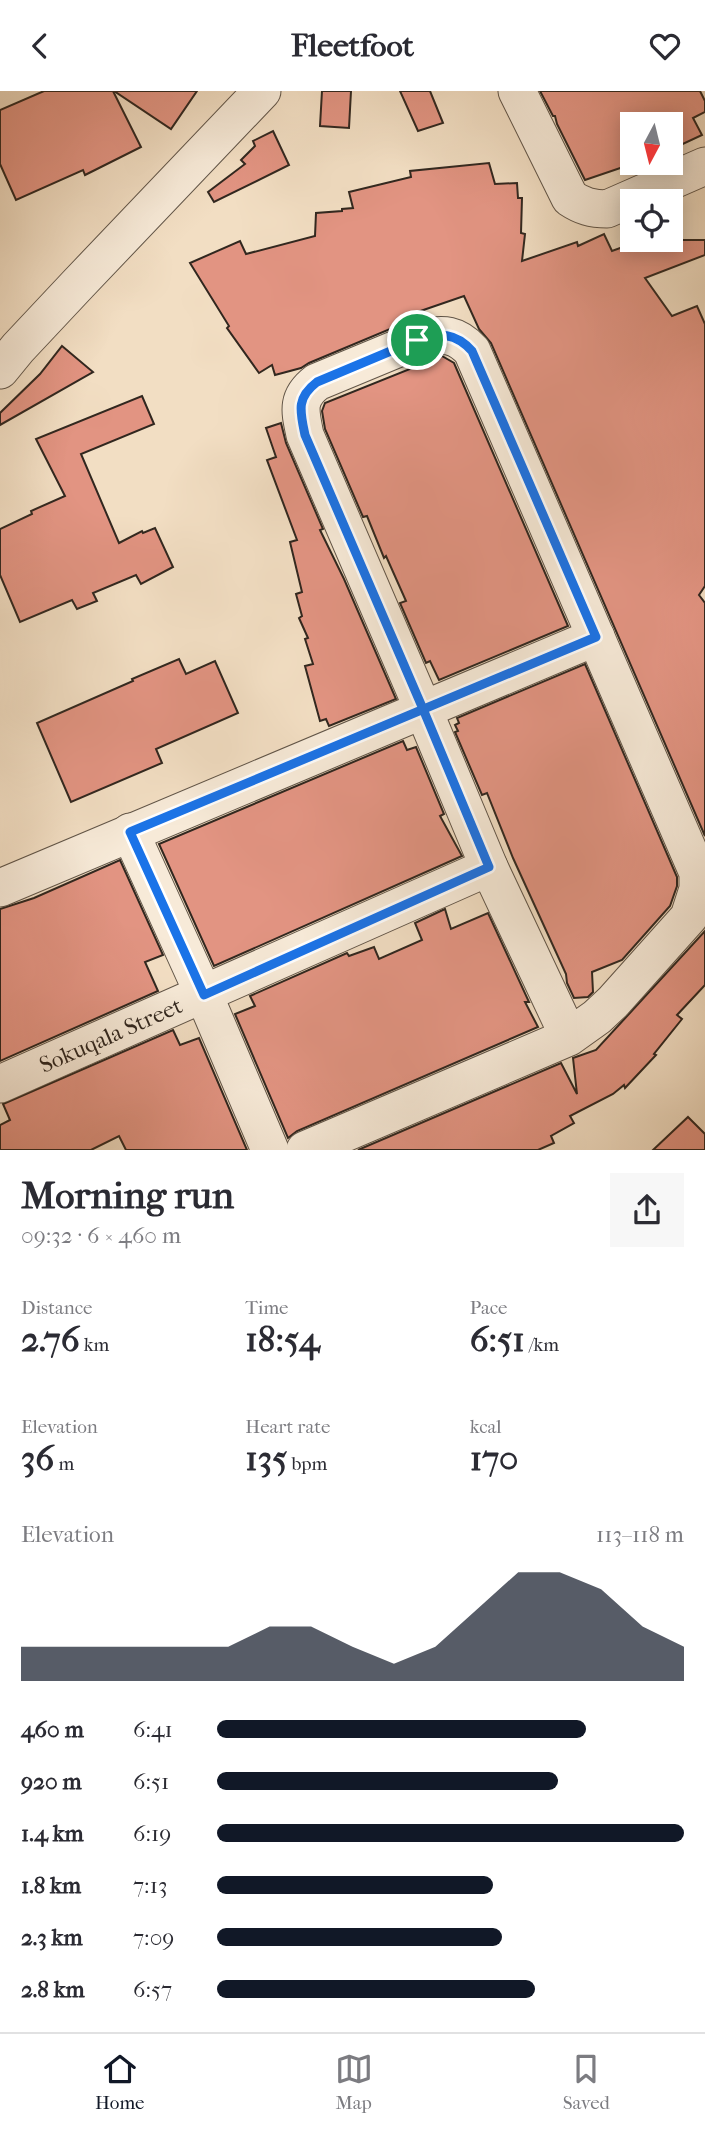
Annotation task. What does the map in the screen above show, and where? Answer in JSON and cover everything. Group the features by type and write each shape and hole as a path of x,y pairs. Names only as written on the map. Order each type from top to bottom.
{"street":[{"path":"517,91 569,198 580,205 607,209 705,166"},
{"path":"0,370 79,283 262,92"},
{"path":"305,1150 569,1037 613,1002 688,916 698,889 698,873 472,351 466,344 450,335 437,335 423,338 317,382 305,392 301,400 305,435 489,867 569,1037"},
{"path":"0,888 596,637"},
{"path":"130,832 270,1150"},
{"name":"Sokuqala Street","path":"0,1084 489,867"}],"building":[{"path":"44,91 113,91 141,147 85,175 83,170 16,200 0,164 0,110"},
{"path":"114,91 197,91 171,129"},
{"path":"322,91 351,91 349,128 320,126"},
{"path":"400,91 430,91 443,123 418,131"},
{"path":"540,91 700,91 705,101 705,112 693,118 702,135 683,144 683,112 620,112 620,168 585,180"},
{"path":"273,131 289,165 214,202 208,192 245,164 241,160 255,146 253,141"},
{"path":"489,163 495,184 517,183 518,198 522,198 521,233 525,234 522,261 577,242 578,246 604,234 612,251 620,248 620,252 683,252 683,240 705,240 705,255 645,278 672,316 697,306 705,324 705,586 699,595 705,603 705,836 491,343 479,329 464,296 406,316 407,322 301,368 275,375 272,365 259,373 227,328 229,326 190,263 240,241 246,254 315,236 316,213 353,208 349,192 411,177 410,171"},
{"path":"62,346 93,372 0,425 0,413 40,374"},
{"path":"442,356 454,363 568,626 439,680 430,661 426,663 400,603 406,601 367,516 363,517 325,429 322,411 325,403"},
{"path":"142,396 154,424 81,454 119,543 142,531 143,533 155,528 173,567 141,584 136,575 93,593 97,601 77,609 72,600 20,622 0,575 0,529 65,496 36,439"},
{"path":"281,423 286,443 323,529 320,530 396,699 329,726 326,719 320,721 305,666 313,664 305,639 308,638 299,618 302,616 296,594 302,592 290,542 297,540 267,460 276,457 266,428"},
{"path":"179,659 186,674 215,661 238,713 156,749 162,763 71,802 37,723"},
{"path":"585,664 677,877 677,886 670,906 622,960 592,972 593,992 588,997 574,998 487,793 482,795 455,732 458,731 455,725 459,723 457,718"},
{"path":"403,741 407,750 416,747 444,814 440,816 462,856 214,966 159,844"},
{"path":"120,860 163,955 145,962 158,991 0,1061 0,909 34,898"},
{"path":"445,909 451,929 488,913 538,1027 297,1131 288,1138 235,1014 255,1006 250,996 347,953 349,956 374,947 379,959 422,940 415,923"},
{"path":"705,931 705,985 677,1015 682,1019 654,1054 656,1055 625,1088 624,1085 613,1094 570,1116 574,1123 551,1136 554,1143 538,1150 358,1150 561,1063 577,1094 573,1058 596,1050"},
{"path":"173,1030 180,1045 199,1038 247,1150 126,1150 119,1136 91,1150 0,1150 0,1125 10,1120 3,1104"},
{"path":"688,1117 705,1134 705,1150 653,1150"}],"route":[{"path":"417,340 317,382 305,392 301,400 302,419 305,435 423,709 489,867 204,995 130,832 423,709 596,637 472,351 466,344 450,335 417,340"}]}
